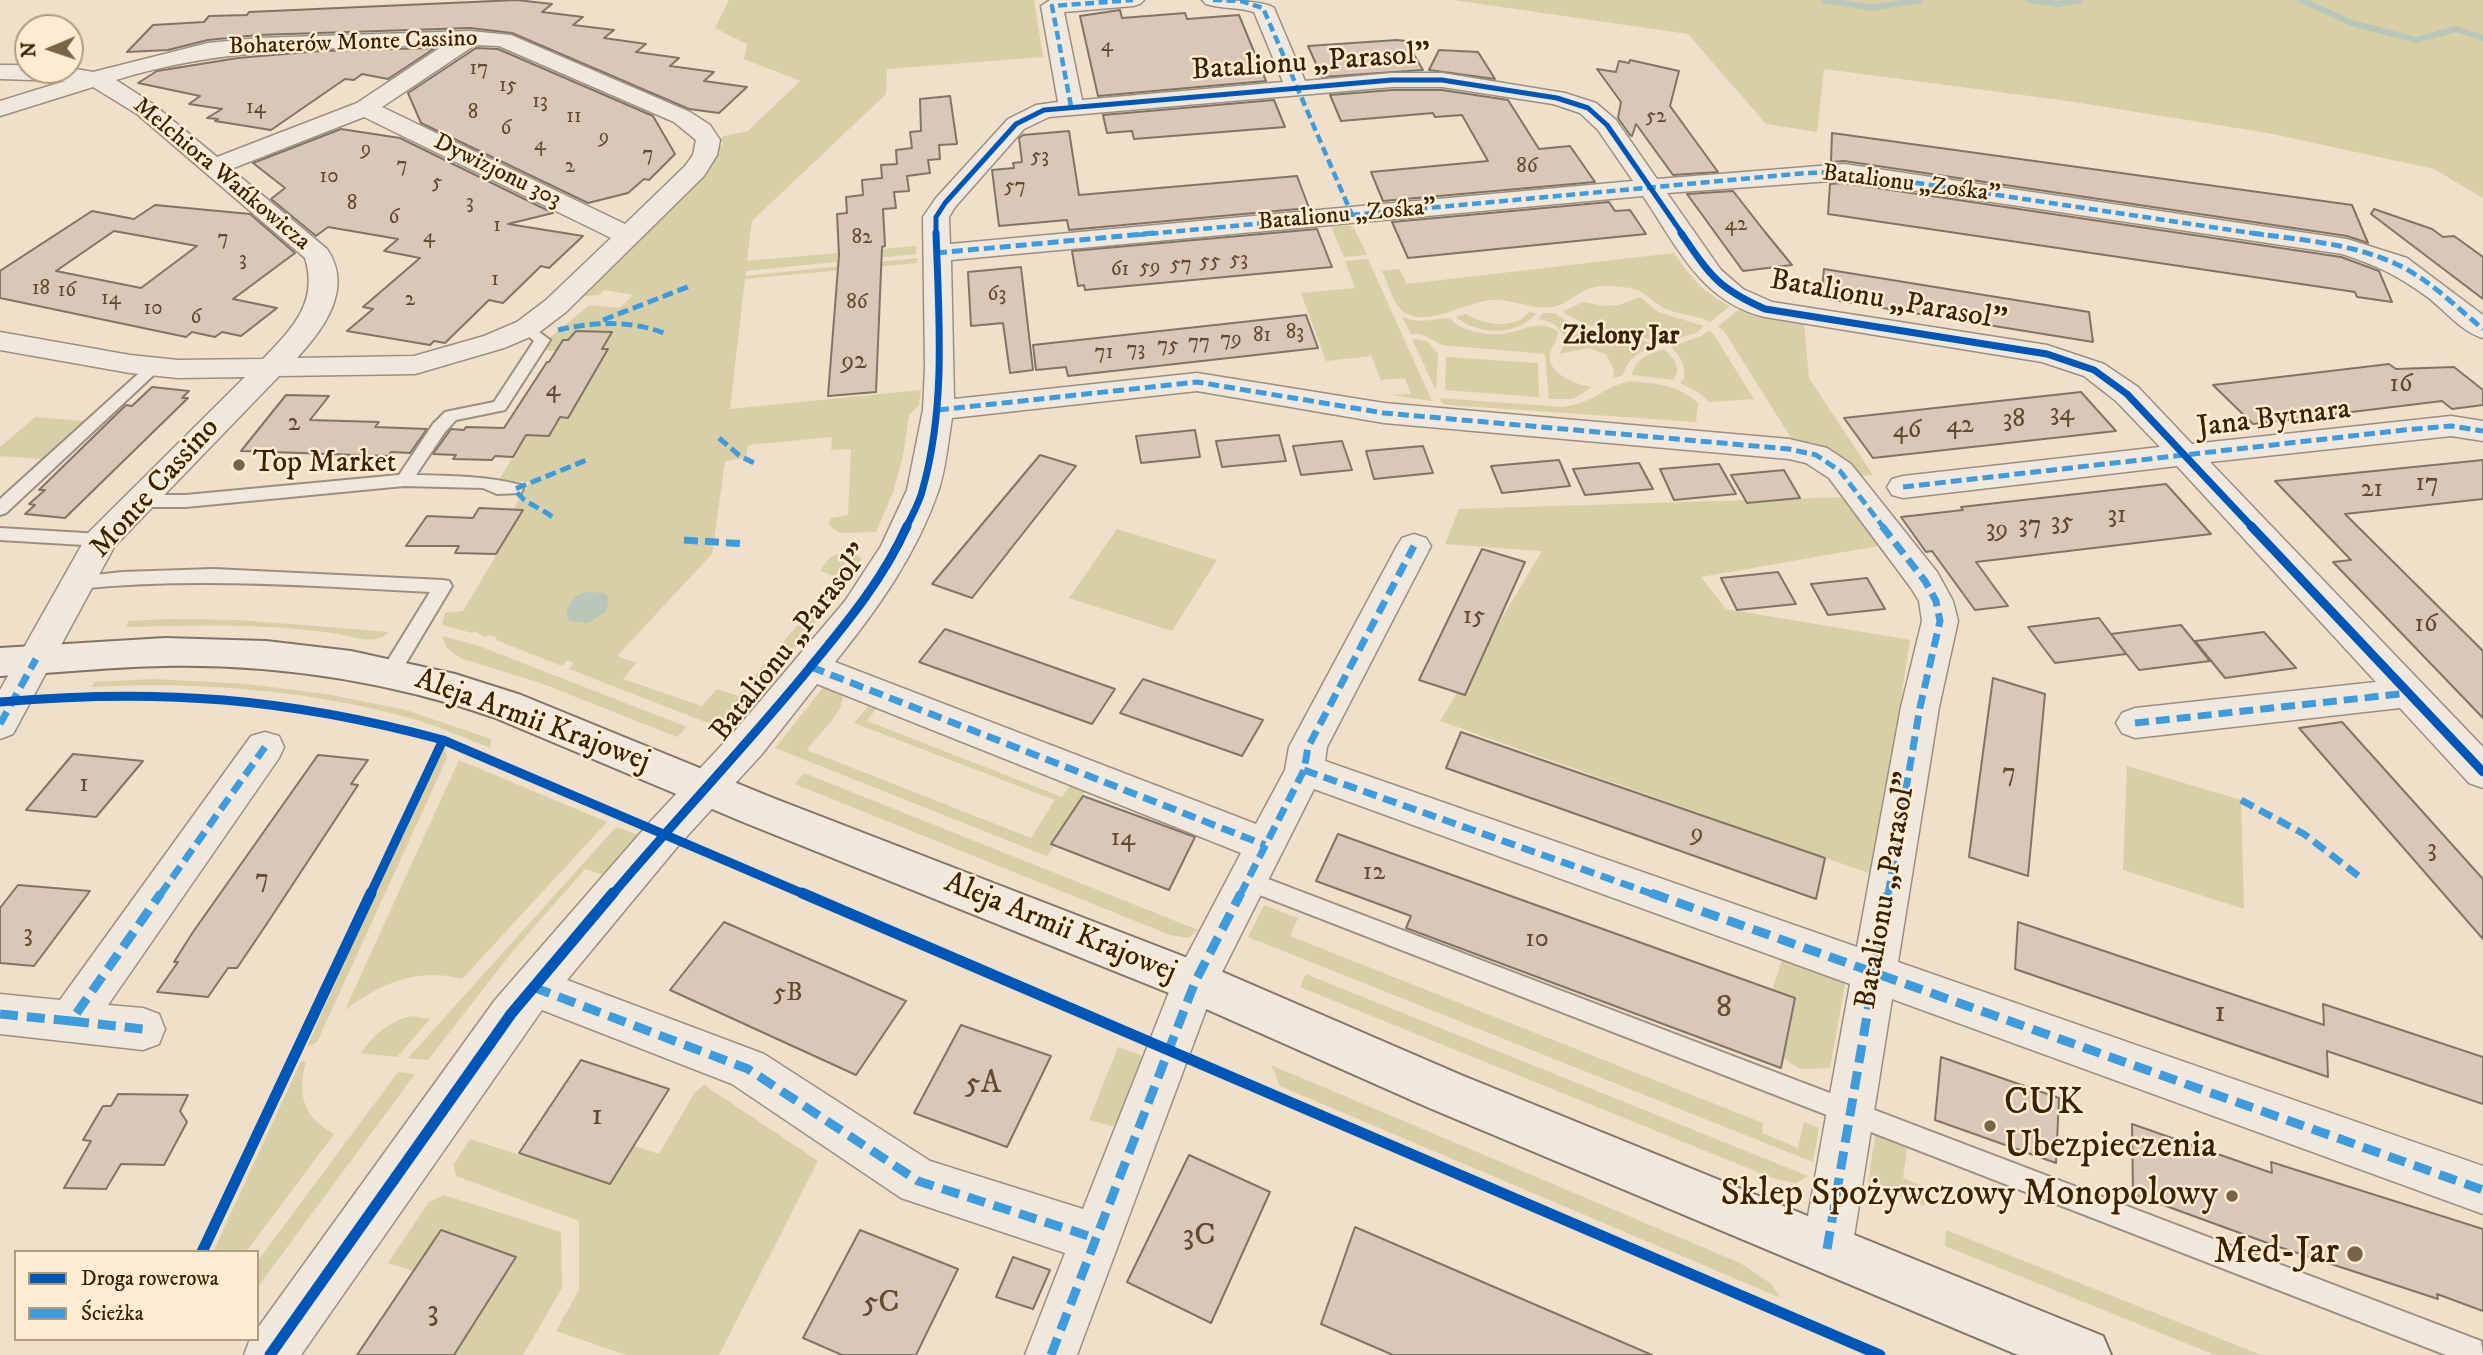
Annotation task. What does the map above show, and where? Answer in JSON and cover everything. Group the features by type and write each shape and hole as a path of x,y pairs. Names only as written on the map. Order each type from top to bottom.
{"street":[{"path":"1071,106 1052,6 1133,0"},
{"path":"1213,0 1241,1 1263,8 1296,88"},
{"path":"214,167 365,108 470,38"},
{"name":"Bohaterów Monte Cassino","path":"0,109 91,79 175,57 234,46 470,38 503,40 682,117 704,132 708,146 701,162 628,236 555,306 527,328 473,349 415,365 154,367 0,341"},
{"name":"Melchiora Wańkowicza","path":"84,78 107,84 145,109 317,255 324,270 322,300 315,316 296,342 271,367"},
{"name":"Batalionu „Parasol”","path":"270,1355 493,1039 533,987 811,667 857,610 904,535 923,490 938,410 940,367 935,224 939,210 1016,124 1036,112 1071,106 1392,80 1442,80 1557,98 1588,108 1607,125 1711,275 1734,295 1765,309 2047,354 2094,370 2127,394 2483,772"},
{"path":"26,99 42,84"},
{"name":"Dywizjonu 303","path":"365,108 628,236"},
{"name":"Batalionu „Zośka”","path":"936,253 1806,173 1844,172 2347,247 2397,264 2438,292 2483,329"},
{"name":"Monte Cassino","path":"0,724 18,661 77,583 102,540 271,367"},
{"name":"Batalionu „Parasol”","path":"938,410 1197,382 1384,413 1789,449 1816,455 1828,461 1856,490 1925,581 1939,608 1940,621 1920,707 1848,1112 1827,1249"},
{"name":"Jana Bytnara","path":"1903,487 2403,430 2451,426 2483,431"},
{"path":"1053,1354 1095,1238 1195,982 1304,770 1308,747 1414,546"},
{"name":"Aleja Armii Krajowej","path":"18,661 165,652 223,653 316,661 390,673 455,689 507,706 707,789 1195,982 1444,1091 2084,1355"},
{"path":"811,667 1256,863"},
{"path":"2135,723 2409,693"},
{"path":"71,1021 265,747"},
{"path":"1304,770 2483,1190"},
{"path":"533,987 748,1069 918,1181 1095,1238"},
{"path":"0,1014 143,1029"}],"lane":[{"path":"404,480 439,428 451,416 499,406 542,340 527,328"},
{"path":"0,509 154,367"},
{"path":"139,501 186,501 404,480 486,482 498,488 515,489"},
{"path":"0,534 102,540"},
{"path":"77,583 128,576 188,575 443,586 390,673"},
{"path":"1256,863 1848,1112 2481,1355"}],"shaded area":[{"path":"729,0 1034,0 1043,57 887,69 886,94 752,221 747,261 916,246 916,254 746,271 745,276 917,258 917,263 745,279 730,409 921,390 919,405 909,415 903,456 893,492 876,532 840,533 828,525 831,518 848,515 851,449 831,450 832,437 748,445 746,458 725,461 712,554 617,656 636,663 623,679 702,706 717,689 738,696 837,578 821,571 828,560 843,553 862,558 830,605 735,719 721,728 569,669 574,663 567,660 562,666 496,640 497,637 486,637 474,631 472,633 442,625 445,613 463,611 523,510 513,509 530,482 499,480 526,435 549,436 560,417 568,418 595,363 601,363 608,350 602,349 612,333 577,331 572,340 563,340 556,351 543,350 548,339 590,305 620,308 633,295 604,290 599,295 575,297 649,230 653,226 650,223 689,186 694,186 703,178 715,146 723,145 723,142 716,141 724,136 748,131 800,81 744,59 747,44 715,28"},
{"path":"1453,0 2483,0 2483,198 2434,169 2268,133 2068,101 1824,69 1817,132 1766,124 1688,34"},
{"path":"1349,225 1354,228 1367,255 1344,257 1331,227"},
{"path":"1674,253 1698,284 1730,306 1710,322 1664,308 1636,290 1612,286 1589,288 1560,305 1549,307 1493,300 1430,317 1417,317 1406,313 1397,305 1382,271 1399,269 1407,284"},
{"path":"1368,259 1432,401 1391,395 1411,394 1405,378 1381,380 1371,356 1326,361 1301,293 1355,288 1345,261"},
{"path":"1640,297 1658,312 1704,326 1696,333 1662,343 1587,325 1562,312 1583,302 1605,306 1619,305"},
{"path":"1740,309 1804,323 1809,378 1873,475 1861,476 1827,448 1791,438 1724,331 1718,326"},
{"path":"1529,312 1537,313 1519,326 1498,331 1476,328 1456,317 1466,314 1481,321 1499,324 1516,321"},
{"path":"1543,313 1555,313 1591,330 1657,345 1636,356 1623,375 1613,378 1614,369 1606,354 1588,348 1560,354 1566,340 1556,326 1539,319"},
{"path":"1402,317 1417,321 1445,318 1467,329 1490,334 1509,333 1533,326 1549,327 1558,331 1550,353 1553,367 1571,381 1592,387 1573,399 1549,399 1545,354 1442,345 1421,334 1411,334"},
{"path":"1709,330 1754,399 1710,402 1680,383 1684,379 1683,365 1671,347 1701,336"},
{"path":"1412,339 1427,341 1438,354 1436,391"},
{"path":"1664,349 1677,367 1673,380 1632,375 1639,361"},
{"path":"1446,357 1538,363 1539,397 1445,390"},
{"path":"1629,381 1666,386 1683,392 1698,403 1696,422 1449,405 1443,404 1439,398 1561,407 1589,400"},
{"path":"35,417 84,421 41,459 0,456 0,447"},
{"path":"1845,497 1878,546 1701,577 1726,609 1910,640 1874,875 1440,721 1542,551 1445,544 1459,509"},
{"path":"1117,529 1217,560 1172,631 1069,598"},
{"path":"586,592 605,593 609,598 606,612 588,623 569,621 566,610 574,597"},
{"path":"239,620 389,632 371,640 312,630 259,626 126,627 129,621"},
{"path":"442,636 479,646 687,727 677,737 543,684 460,658 446,647"},
{"path":"154,679 247,684 326,694 406,710 491,739 491,748 410,718 332,700 211,687 91,687 94,682"},
{"path":"826,684 842,693 840,708 807,750 1031,838 1055,800 854,723 872,702 879,705 867,721 1062,797 1074,780 1088,787 1051,844 1054,846 1047,856 775,748"},
{"path":"443,740 447,758 317,1042 307,1047"},
{"path":"459,760 607,822 462,979 415,976 386,985 345,1010"},
{"path":"2127,766 2241,800 2244,909 2123,870"},
{"path":"804,773 1198,930 1188,938 1170,935 795,784"},
{"path":"616,827 641,836 604,875 585,869 512,952 428,1060 408,1058"},
{"path":"1264,905 1298,918 1290,936 1763,1123 1762,1133 1798,1148 1804,1122 1819,1128 1813,1162 1248,937"},
{"path":"1783,958 1840,979 1845,985 1830,1068 1800,1069 1783,1058 1795,998 1772,990"},
{"path":"1306,974 1808,1176 1796,1183 1775,1179 1300,987"},
{"path":"410,1016 430,1019 397,1057 361,1053 382,1030"},
{"path":"1118,1047 1140,1055 1145,1062 1116,1127 1089,1120"},
{"path":"301,1061 306,1062 302,1085 305,1104 315,1120 334,1134 247,1250 214,1250"},
{"path":"1271,1065 1740,1263 1770,1283 1781,1298 1280,1086"},
{"path":"398,1072 415,1074 259,1285 259,1259"},
{"path":"704,1085 818,1161 719,1355 626,1355 556,1331 579,1290 579,1221 456,1176 454,1164 470,1139 610,1184 634,1146 659,1154 695,1092"},
{"path":"1875,1136 1907,1148 1903,1178 1926,1188 1924,1206 1868,1184"},
{"path":"444,1195 561,1232 562,1288 523,1355 454,1355 516,1257 441,1230 413,1271 388,1263 429,1202"},
{"path":"1946,1230 2261,1355 2215,1355 1945,1246"}],"building":[{"path":"517,0 552,4 542,12 583,17 573,25 614,30 604,38 646,44 636,52 679,58 670,66 714,72 704,81 747,87 719,113 689,109 512,33 470,28 258,35 208,40 168,50 127,52 153,25 204,22 209,16"},
{"path":"1120,10 1122,18 1185,13 1187,19 1239,15 1266,81 1098,96 1080,16"},
{"path":"1406,41 1423,70 1322,77 1308,46"},
{"path":"435,48 388,79 362,74 354,80 345,79 271,130 215,121 218,119 207,118 222,109 189,104 200,96 138,83 157,71 238,58 320,51"},
{"path":"476,48 498,49 653,116 675,154 649,180 644,179 628,193 588,203 421,123 408,93"},
{"path":"1439,50 1478,52 1495,79 1429,70"},
{"path":"1630,60 1679,71 1670,106 1718,172 1673,175 1636,124 1632,136 1630,135 1618,118 1621,102 1597,69 1616,72 1619,61 1629,63"},
{"path":"1392,90 1442,90 1508,100 1539,149 1570,146 1595,182 1383,201 1371,172 1488,161 1462,115 1435,117 1433,113 1341,121 1330,95"},
{"path":"950,96 957,144 939,145 940,159 928,160 930,173 907,176 909,191 894,192 896,208 883,209 885,246 882,247 876,392 828,396 839,255 837,214 847,213 846,197 863,195 862,180 882,178 881,165 897,164 896,150 912,148 910,132 921,131 920,99"},
{"path":"1274,100 1285,127 1134,139 1132,131 1107,133 1103,115"},
{"path":"341,129 400,138 553,213 508,224 583,236 549,268 541,266 503,303 489,300 445,343 434,341 430,345 347,331 373,309 363,307 420,258 384,251 398,239 328,227 316,236 271,199 285,188 253,163"},
{"path":"1069,131 1079,195 1297,176 1309,208 1069,230 1067,220 999,226 992,170 1014,168 1013,163 1022,162 1019,138 1023,135"},
{"path":"1832,133 2352,205 2368,243 2347,236 1844,161 1831,162"},
{"path":"1844,183 2341,257 2379,271 2392,302 2357,297 2355,292 1828,214 1830,184"},
{"path":"1733,191 1792,265 1743,271 1687,194"},
{"path":"1609,202 1615,211 1630,210 1646,234 1408,258 1392,222"},
{"path":"155,205 250,214 295,253 233,299 277,308 241,336 222,332 215,337 192,332 186,337 0,298 0,271 92,211 134,219","holes":["114,231 197,246 141,288 56,271"]},
{"path":"2374,209 2432,229 2443,237 2454,236 2483,257 2483,299 2371,214"},
{"path":"1317,229 1332,267 1085,290 1084,285 1078,286 1072,251"},
{"path":"1021,267 1033,370 1010,373 1003,323 971,326 968,272"},
{"path":"1824,269 2089,312 2093,342 1821,298"},
{"path":"1306,315 1318,348 1068,376 1066,367 1036,370 1033,345"},
{"path":"576,331 612,332 602,349 608,349 568,418 560,417 549,436 526,435 513,457 495,456 492,460 453,459 456,455 433,454 451,429 504,428 563,340 568,340"},
{"path":"2389,364 2396,369 2454,367 2483,390 2483,405 2452,409 2442,401 2253,424 2213,385"},
{"path":"152,387 189,391 182,398 188,398 65,518 25,514 35,505 29,504 45,490 39,490 126,405 132,406"},
{"path":"2081,392 2116,431 1873,458 1844,418"},
{"path":"286,395 329,396 310,420 379,422 375,427 427,429 410,453 391,452 388,456 241,451"},
{"path":"1195,430 1200,457 1141,463 1136,436"},
{"path":"1279,435 1286,461 1222,467 1216,441"},
{"path":"1342,441 1352,470 1301,475 1293,446"},
{"path":"1423,446 1433,473 1374,479 1366,451"},
{"path":"1040,455 1076,466 972,598 932,584"},
{"path":"1559,460 1570,486 1502,493 1491,466"},
{"path":"2483,460 2483,499 2345,514 2483,651 2483,718 2333,562 2351,560 2275,481"},
{"path":"1639,463 1653,489 1585,495 1573,469"},
{"path":"1719,464 1736,494 1674,500 1660,469"},
{"path":"1784,470 1800,498 1747,503 1731,475"},
{"path":"2166,484 2211,534 1976,562 2008,606 1975,610 1932,551 1926,552 1901,517 1963,510 1961,507"},
{"path":"479,508 523,510 496,554 455,553 459,546 406,546 427,516 473,518"},
{"path":"1482,549 1525,562 1465,695 1419,680"},
{"path":"1778,572 1796,604 1737,610 1721,578"},
{"path":"1867,578 1885,609 1828,615 1811,584"},
{"path":"2099,618 2126,654 2055,663 2028,627"},
{"path":"2181,625 2210,661 2139,670 2111,634"},
{"path":"945,629 1115,689 1092,724 919,662"},
{"path":"2264,632 2296,668 2225,678 2195,641"},
{"path":"1993,678 2045,694 2028,876 1969,857"},
{"path":"1143,679 1263,720 1242,756 1120,713"},
{"path":"2342,722 2483,879 2483,939 2299,728"},
{"path":"1461,732 1825,858 1816,899 1446,768"},
{"path":"73,754 143,761 96,817 26,810"},
{"path":"318,755 368,760 351,784 358,785 237,968 228,968 208,997 157,992 178,962 174,962 193,932"},
{"path":"1083,796 1195,837 1169,890 1051,844"},
{"path":"1338,834 1795,998 1781,1068 1406,928 1411,916 1316,881"},
{"path":"18,885 90,891 34,966 0,963 0,908"},
{"path":"724,922 906,1001 856,1075 670,990"},
{"path":"2018,922 2324,1025 2323,1004 2483,1057 2483,1104 2327,1051 2328,1077 2015,969"},
{"path":"961,1025 1051,1056 1007,1147 914,1113"},
{"path":"1941,1057 2059,1098 2056,1163 1935,1120"},
{"path":"581,1060 669,1089 610,1184 519,1153"},
{"path":"118,1094 188,1095 180,1111 187,1122 164,1165 121,1164 106,1189 64,1188 91,1141 83,1140 103,1106 111,1106"},
{"path":"2132,1124 2272,1173 2271,1162 2483,1229 2483,1311 2437,1294 2438,1299 2273,1245 2133,1194"},
{"path":"1189,1155 1270,1192 1211,1323 1127,1282"},
{"path":"1355,1227 1652,1355 1393,1355 1321,1324"},
{"path":"441,1230 516,1257 454,1355 357,1355"},
{"path":"860,1230 958,1269 916,1355 842,1355 803,1338"},
{"path":"1013,1257 1050,1270 1033,1309 996,1297"}],"waterway":[{"path":"1825,0 1872,8 1919,0"},
{"path":"2028,0 2058,4 2080,0"},
{"path":"2301,0 2352,23 2416,40 2456,29 2483,38"}],"marked path":[{"path":"1071,106 1052,6 1133,0"},
{"path":"1213,0 1241,1 1263,8 1352,215"},
{"path":"936,253 1806,173 1844,172 2347,247 2397,264 2438,292 2483,329"},
{"path":"603,320 690,286"},
{"path":"558,330 584,325 625,323 664,333"},
{"path":"938,410 1197,382 1384,413 1789,449 1816,455 1840,471 1925,581 1936,601 1940,621 1920,707 1827,1249"},
{"path":"1903,487 2404,430 2451,426 2483,431"},
{"path":"719,438 740,456 756,464"},
{"path":"552,517 543,509 520,499 515,489 589,459"},
{"path":"684,540 747,544"},
{"path":"1051,1355 1195,982 1304,770 1308,747 1414,546"},
{"path":"0,724 36,659"},
{"path":"811,667 1265,845"},
{"path":"2135,723 2409,693"},
{"path":"0,1014 71,1021 265,747"},
{"path":"1304,770 2483,1190"},
{"path":"2241,800 2304,834 2360,877"},
{"path":"533,987 748,1069 918,1181 1095,1238"},
{"path":"71,1021 143,1029"}],"cycle path":[{"path":"270,1355 511,1014 664,834 748,743 857,610 897,549 923,490 938,410 940,367 936,217 945,203 1016,124 1044,110 1392,80 1442,80 1557,98 1588,108 1607,125 1711,276 1733,295 1765,309 2047,354 2094,370 2127,394 2483,772"},
{"path":"0,702 114,695 223,698 332,713 443,740 1880,1355"},
{"path":"203,1250 443,740"}],"place":[{"name":"Top Market","path":"239,465"},
{"name":"CUK Ubezpieczenia","path":"1990,1126"},
{"name":"Sklep Spożywczowy Monopolowy","path":"2232,1196"},
{"name":"Med-Jar","path":"2355,1254"}],"district":[{"name":"Zielony Jar","path":"1621,338"}]}
